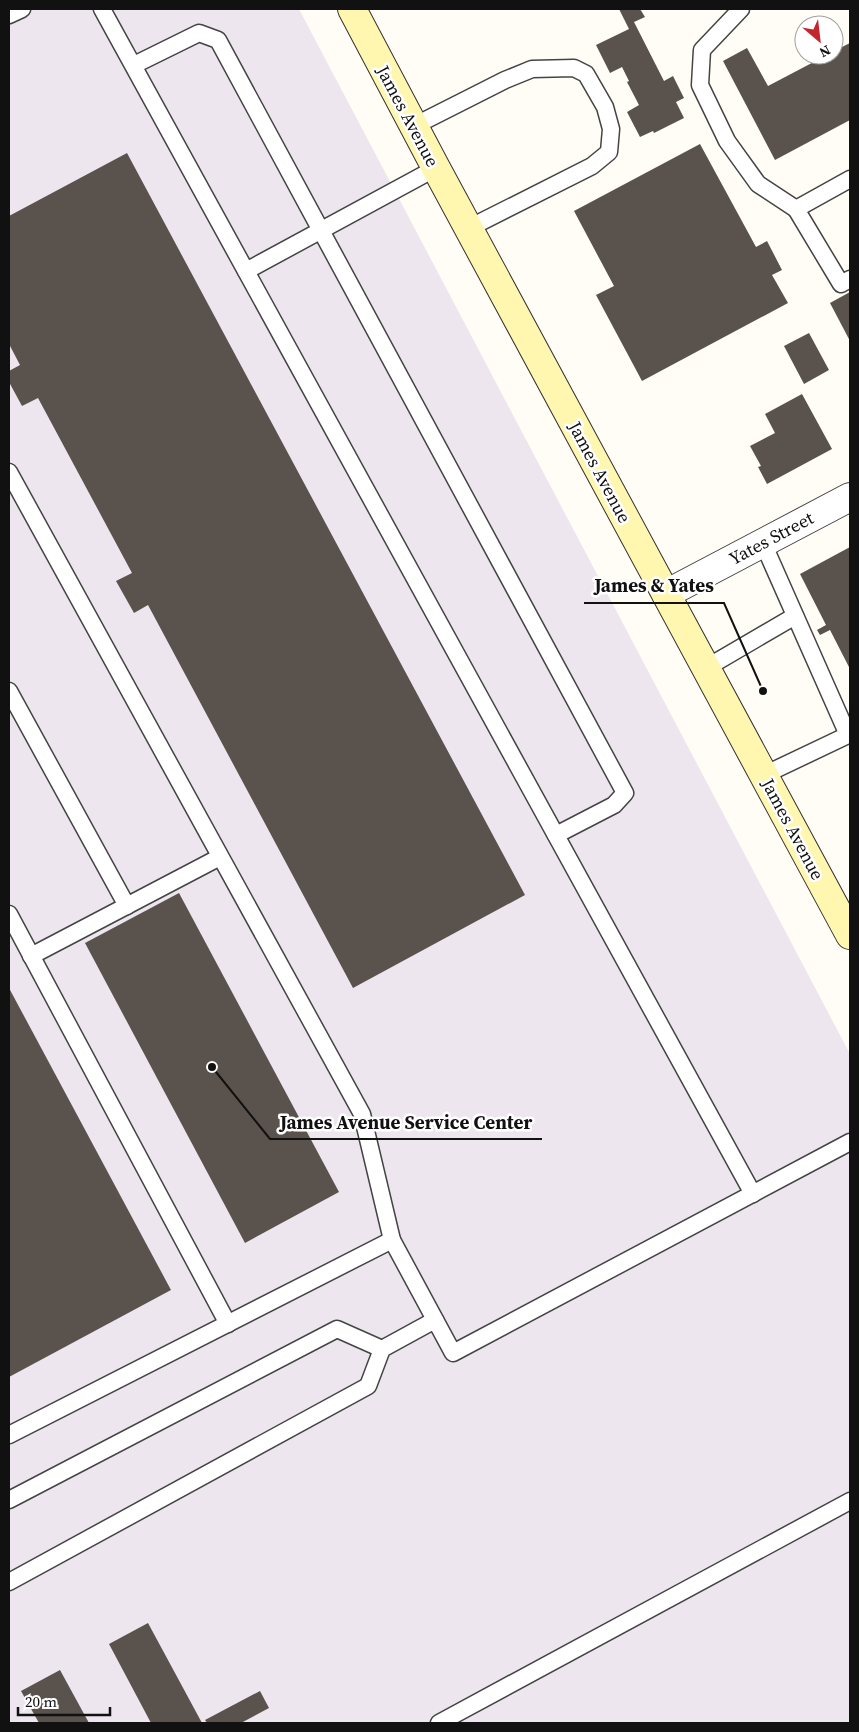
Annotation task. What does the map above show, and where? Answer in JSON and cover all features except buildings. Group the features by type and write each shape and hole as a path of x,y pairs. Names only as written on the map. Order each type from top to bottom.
{"main road":[{"name":"James Avenue","path":"352,9 468,228 850,935"}],"street":[{"name":"Yates Street","path":"666,594 850,497"}],"lane":[{"path":"9,15 22,9"},
{"path":"102,9 753,1194"},
{"path":"742,9 702,50 700,84 727,140 758,184 796,209 841,284 850,279"},
{"path":"134,65 200,33 218,40 625,793 614,804 556,835"},
{"path":"414,126 505,80 532,69 574,68 586,74 605,107 611,129 609,152 592,166 468,228"},
{"path":"246,271 436,168"},
{"path":"796,209 850,179"},
{"path":"9,472 362,1114 392,1240 454,1353 850,1142"},
{"path":"763,543 848,736 764,775"},
{"path":"706,668 795,616"},
{"path":"9,691 126,906"},
{"path":"31,956 220,857"},
{"path":"9,914 228,1324"},
{"path":"9,1435 392,1240"},
{"path":"9,1582 368,1386 382,1349 435,1320"},
{"path":"9,1500 337,1329 382,1349"},
{"path":"438,1723 850,1501"}],"shaded area":[{"path":"9,9 299,9 850,1054 850,1723 9,1723"}],"place":[{"name":"James & Yates","path":"763,691"},
{"name":"James Avenue Service Center","path":"212,1067"}]}
